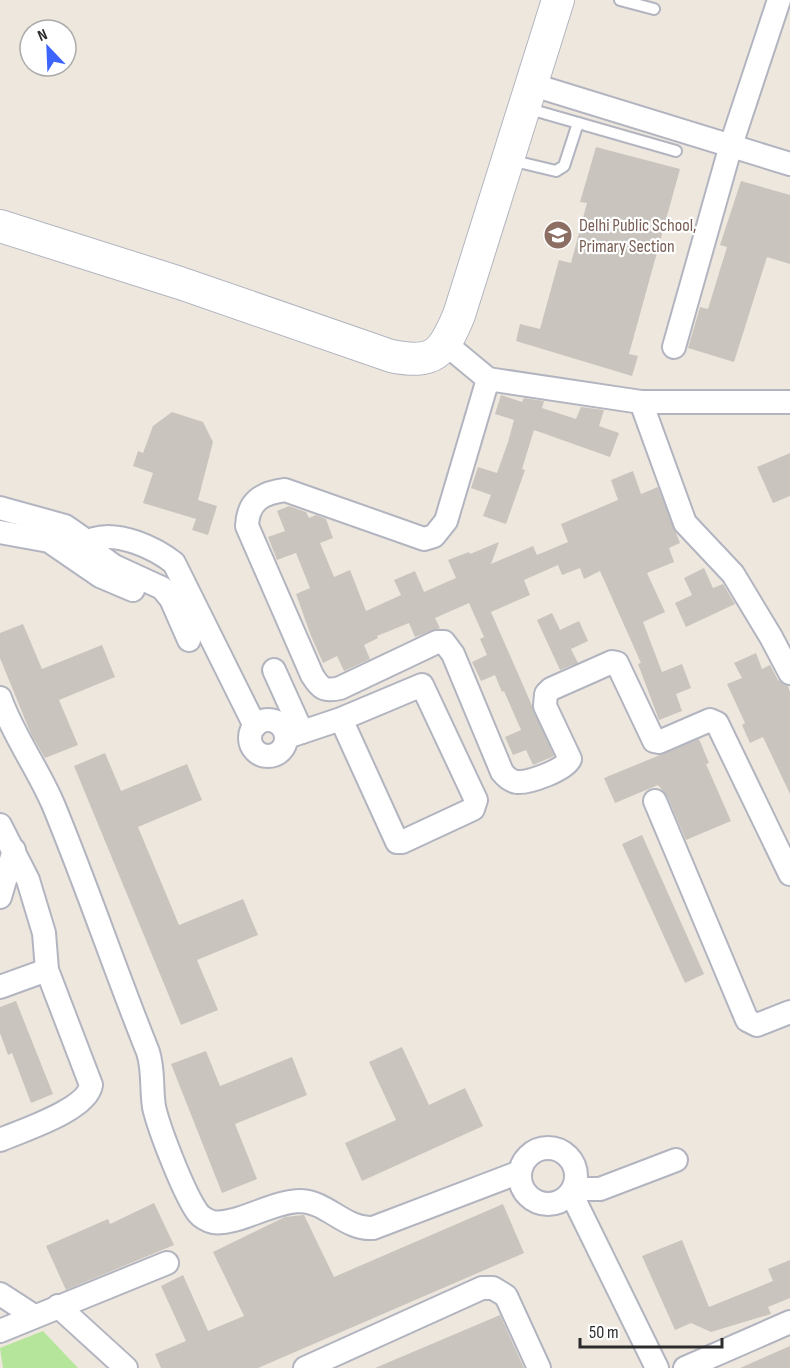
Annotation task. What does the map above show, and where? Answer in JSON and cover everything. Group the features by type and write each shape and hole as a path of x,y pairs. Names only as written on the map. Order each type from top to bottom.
{"street":[{"path":"1,228 180,283 392,356 415,359 430,356 447,345 459,315 526,95 558,0"},
{"path":"674,347 731,145 780,14"},
{"path":"526,95 731,145 790,164"},
{"path":"447,345 488,379 641,402 790,402"},
{"path":"488,379 446,521 434,536 424,539 285,490 268,492 255,500 248,513 247,525 312,675 320,687 328,691 340,688 437,642 444,642 453,654 502,772 506,777 521,782 561,769 570,759 545,706 546,694 551,689 612,662 617,663 654,741 659,742 710,720 717,723 790,874"},
{"path":"641,402 685,524 733,574 790,673"},
{"path":"183,642 155,600 100,576 80,548 65,526 8,510 2,534 80,548 104,537 120,539 154,551 174,563 255,726 251,743 262,755 274,756 279,753 294,734 341,719 424,686 476,800 473,809 402,842 397,842 341,719"},
{"path":"274,670 294,734"},
{"path":"0,698 8,719 37,770 61,825 150,1061 155,1108 181,1179 199,1215 212,1222 226,1222 281,1202 307,1202 358,1227 373,1228 520,1172"},
{"path":"255,726 265,720 271,720 294,734"},
{"path":"655,801 747,1020 757,1026 790,1012"},
{"path":"0,825 14,850 39,912 47,970 91,1084 90,1092 74,1106 0,1140"},
{"path":"0,897 14,850"},
{"path":"0,987 47,970"},
{"path":"657,1368 574,1187 572,1161 557,1149 547,1148 529,1155 520,1172 522,1189 535,1202 552,1204 574,1187 674,1155"},
{"path":"0,1331 167,1263"},
{"path":"305,1368 482,1288 493,1288 506,1296 539,1368"},
{"path":"0,1294 34,1316"},
{"path":"58,1306 126,1368"},
{"path":"685,1368 790,1322"}],"lane":[{"path":"620,0 654,9"},
{"path":"526,95 579,123 676,151"},
{"path":"507,159 556,171 564,166 579,123"}],"green space":[{"path":"43,1331 78,1368 3,1368 0,1348"}],"building":[{"path":"596,147 680,169 629,354 638,356 632,376 516,341 520,324 540,329 559,260 571,263 587,203 580,202"},
{"path":"741,181 790,195 790,264 767,257 734,362 688,348 700,307 708,309 727,247 720,245"},
{"path":"501,395 522,402 524,398 544,401 542,408 576,419 581,407 604,410 599,426 619,433 610,457 534,430 522,469 525,470 506,524 483,516 491,495 471,488 478,467 497,473 508,442 514,420 495,414"},
{"path":"172,412 203,422 213,442 198,500 217,506 208,535 192,530 196,519 143,503 153,473 133,466 138,451 143,453 153,426"},
{"path":"790,453 790,496 773,503 757,467"},
{"path":"633,471 641,494 658,487 680,543 669,548 674,562 647,573 665,612 643,622 662,672 682,664 691,688 676,694 682,711 659,720 638,664 641,663 600,571 584,579 580,568 562,575 558,565 524,580 530,595 491,612 554,756 533,765 526,750 513,755 505,737 521,730 495,675 481,681 472,662 487,655 480,639 484,637 469,603 435,618 440,628 415,637 409,623 377,636 378,638 364,645 370,659 344,671 337,656 323,663 311,636 296,594 310,588 296,553 277,560 268,537 285,531 277,511 289,506 306,512 309,518 316,515 326,519 333,538 320,543 334,577 350,570 366,611 401,595 394,580 415,571 424,592 456,578 448,560 469,552 470,554 499,542 491,564 533,546 537,555 568,542 561,524 618,500 611,480"},
{"path":"704,568 713,588 723,584 735,604 686,627 675,603 692,595 684,578"},
{"path":"552,613 560,630 579,621 588,641 571,649 578,663 560,670 537,620"},
{"path":"23,624 42,669 102,645 115,677 59,700 78,745 45,758 31,734 0,658 0,633"},
{"path":"756,653 762,669 770,665 778,680 788,686 790,692 790,794 763,737 750,743 742,725 745,723 727,684 742,678 734,663"},
{"path":"699,739 709,763 706,764 731,821 686,840 667,796 658,785 615,803 604,778"},
{"path":"105,753 121,791 187,764 202,800 138,827 179,925 243,899 258,935 197,960 218,1010 181,1025 74,766"},
{"path":"642,835 704,974 685,983 622,844"},
{"path":"16,1001 53,1094 31,1103 12,1053 8,1055 0,1033 0,1007"},
{"path":"402,1047 429,1105 465,1088 483,1126 362,1181 345,1143 396,1120 369,1062"},
{"path":"206,1051 220,1086 292,1057 307,1095 235,1124 257,1179 222,1193 171,1064"},
{"path":"154,1203 174,1245 66,1290 46,1246 108,1219 110,1224"},
{"path":"503,1204 524,1253 258,1368 161,1368 155,1354 186,1341 161,1286 183,1275 208,1331 244,1316 213,1252 285,1217 304,1215 334,1277"},
{"path":"682,1240 709,1307 773,1281 768,1269 790,1260 790,1298 768,1307 771,1314 711,1332 691,1323 675,1330 642,1256"},
{"path":"500,1315 524,1368 375,1368"},
{"path":"790,1346 790,1368 740,1368"}],"place":[{"name":"Delhi Public School, Primary Section","path":"558,235"}]}
